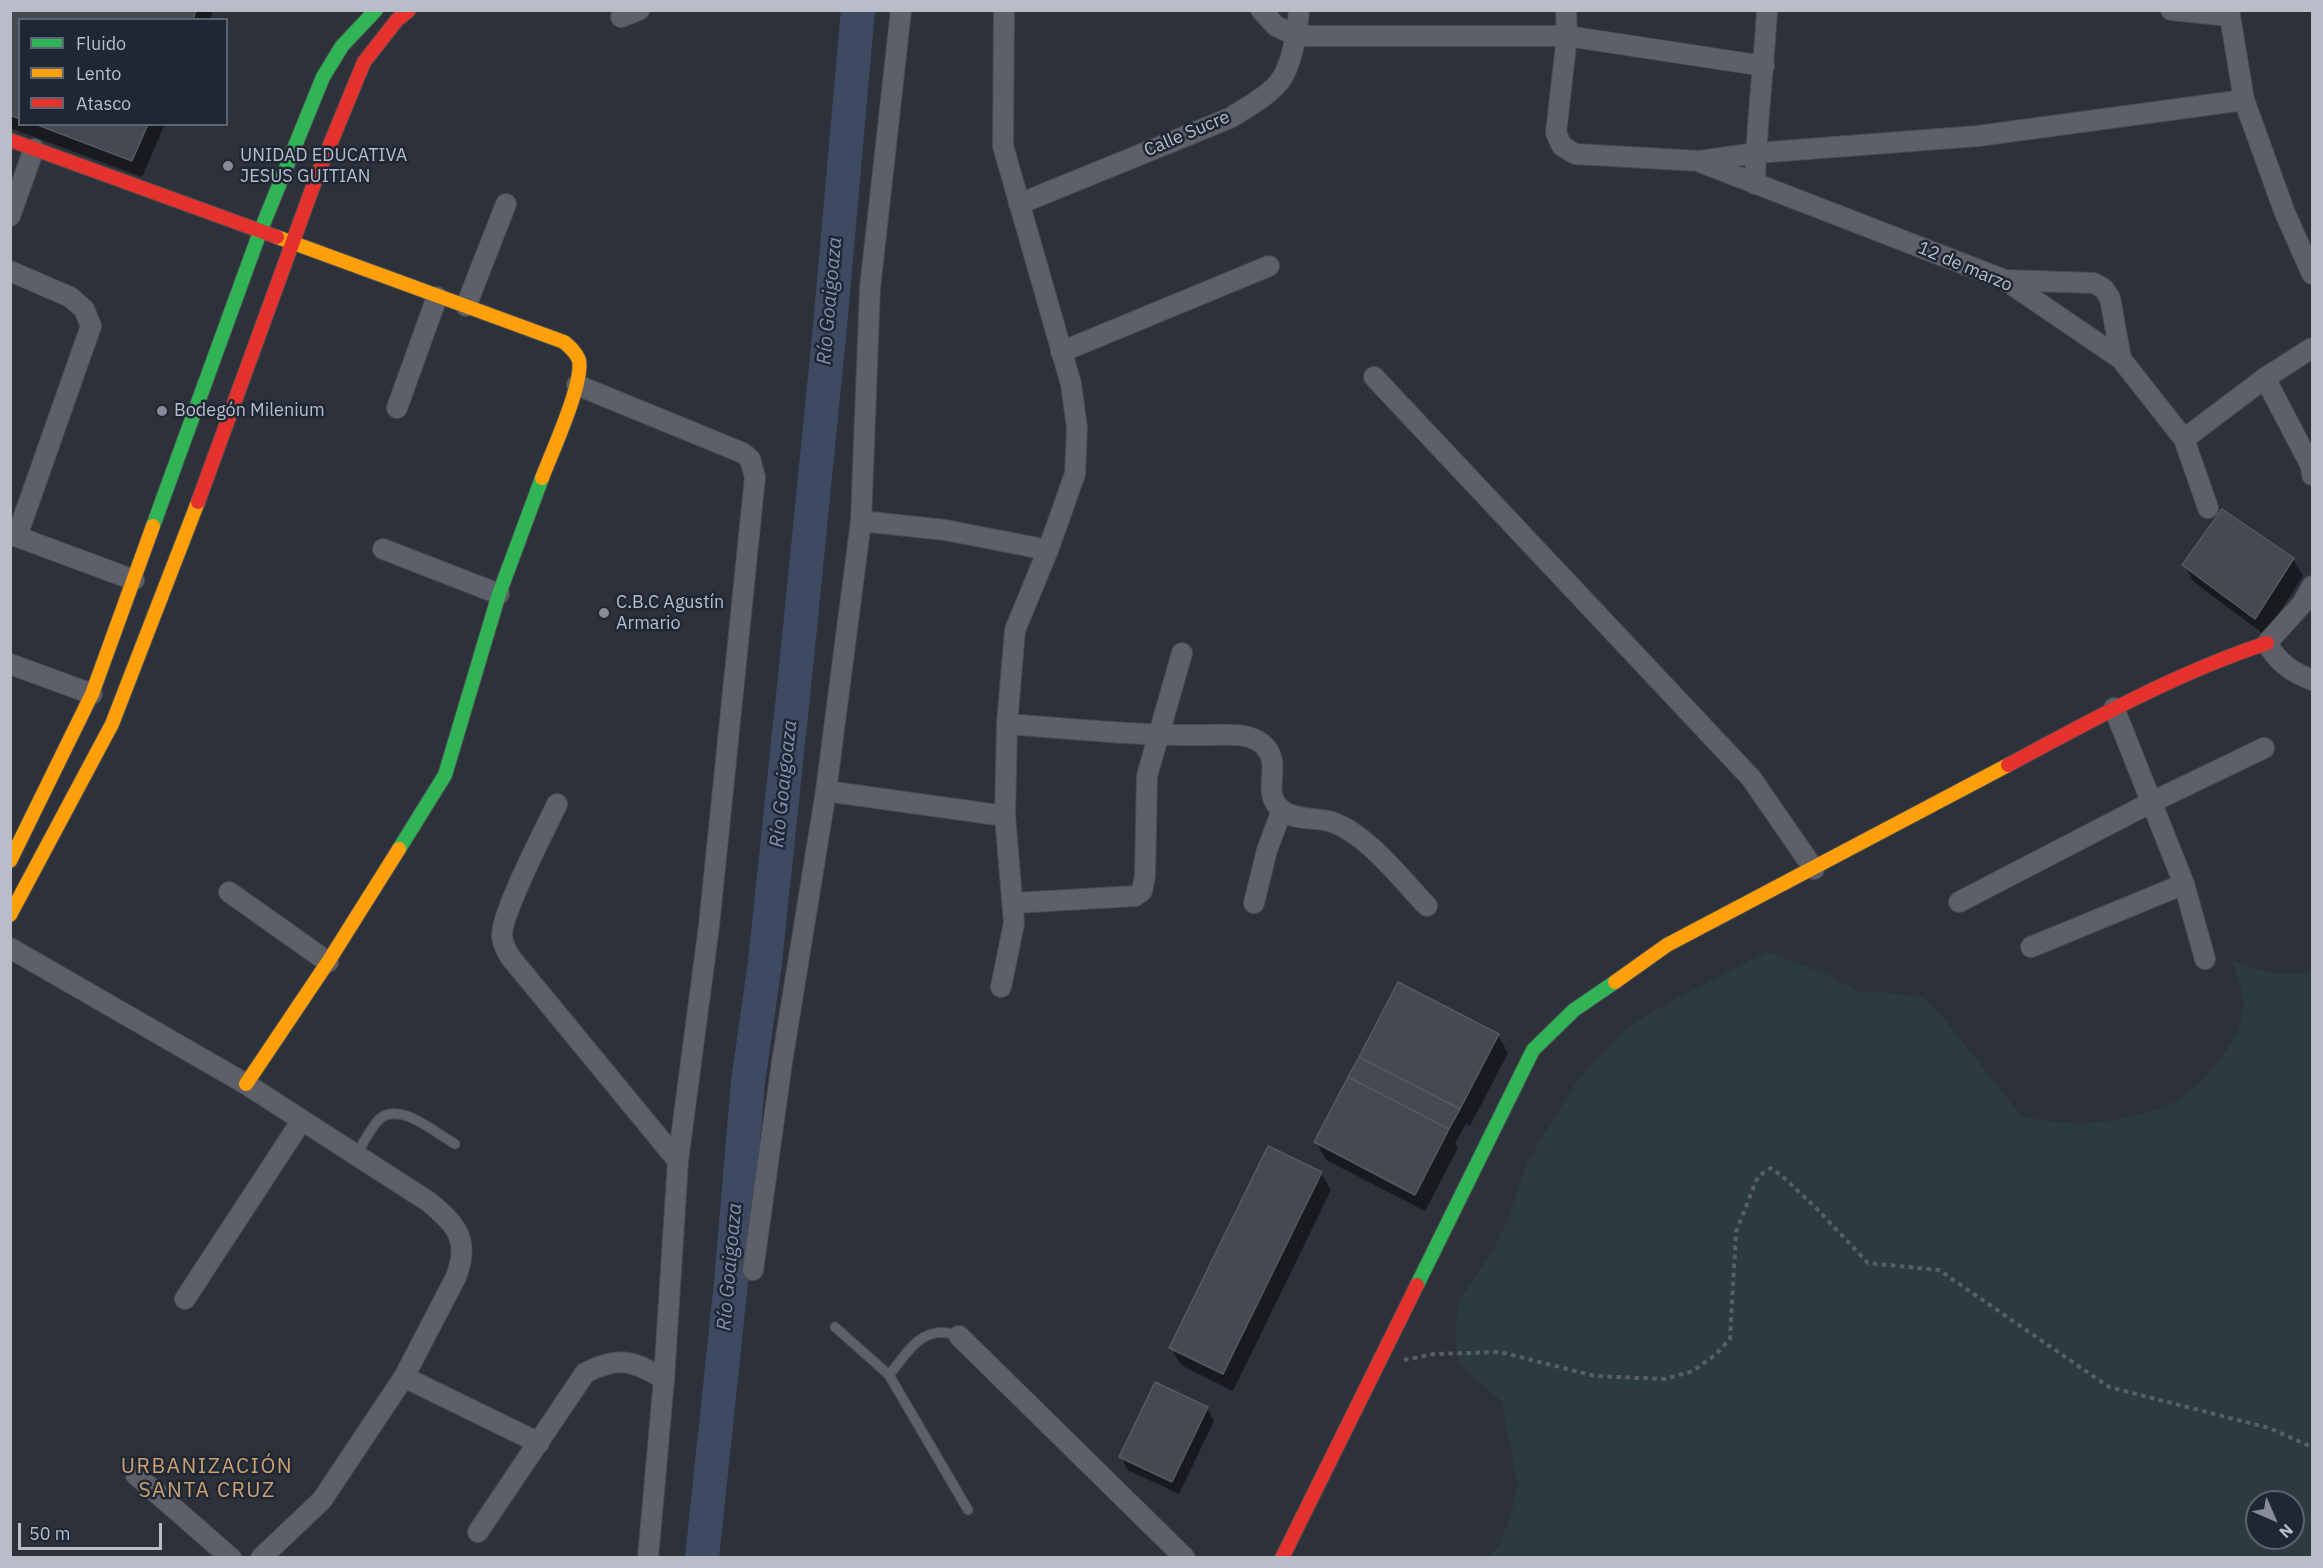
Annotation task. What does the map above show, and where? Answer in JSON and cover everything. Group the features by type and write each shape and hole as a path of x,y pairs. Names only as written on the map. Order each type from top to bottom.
{"street":[{"path":"10,861 92,694 260,232 323,76 342,46 376,10"},
{"path":"10,915 112,724 167,586 315,181 364,62 397,20 409,10"},
{"path":"753,1270 782,1062 826,791 861,521 870,288 901,10"},
{"path":"1001,987 1014,923 1005,816 1007,723 1016,630 1075,474 1077,428 1071,384 1003,146 1004,10"},
{"path":"1261,10 1276,26 1297,36 1533,38 1567,36 1764,66"},
{"name":"Calle Sucre","path":"1019,204 1230,118 1258,100 1282,79 1297,36 1299,10"},
{"path":"1566,10 1567,36 1556,133 1563,146 1575,154 1700,161 1756,153 1978,136 2244,100"},
{"path":"1755,184 1767,10"},
{"path":"2171,10 2230,13 2244,100 2285,213 2313,274"},
{"path":"10,140 564,342 575,350 579,358 577,385 499,594 445,775 328,962 246,1084"},
{"path":"10,216 34,149"},
{"name":"12 de marzo","path":"1700,161 2005,280 2121,359 2184,439 2208,508"},
{"path":"466,306 506,204"},
{"path":"1061,352 1269,266"},
{"path":"10,271 70,297 84,309 91,326 14,535 134,580"},
{"path":"2005,280 2094,283 2104,289 2110,298 2121,359"},
{"path":"397,408 437,297"},
{"path":"2184,439 2265,378 2313,348"},
{"path":"1374,377 1751,778 1814,868"},
{"path":"2265,378 2311,466 2313,475"},
{"path":"577,385 742,453 750,459 754,477 709,926 678,1161 664,1379 648,1557"},
{"path":"861,521 945,530 1048,550"},
{"path":"384,549 499,594"},
{"path":"1282,1557 1533,1050 1574,1010 1667,945 2114,708 2219,659 2267,643 2302,604 2313,586"},
{"path":"2267,643 2279,661 2299,675 2313,680"},
{"path":"1014,903 1136,896 1142,891 1145,876 1147,777 1182,653"},
{"path":"10,664 92,694"},
{"path":"2114,708 2184,884 2205,959"},
{"path":"1007,723 1157,736 1232,735 1257,740 1265,746 1273,758 1272,792 1277,805 1282,810 1310,820 1331,822 1350,831 1373,850 1427,906"},
{"path":"1959,902 2152,802 2264,748"},
{"path":"826,791 1005,816"},
{"path":"557,804 511,906 503,930 504,945 510,958 678,1161"},
{"path":"1254,903 1267,850 1282,810"},
{"path":"2031,947 2184,884"},
{"path":"229,892 328,962"},
{"path":"10,948 246,1084 429,1202 457,1230 461,1242 462,1261 404,1377 322,1500 261,1557"},
{"path":"185,1299 302,1120"},
{"path":"959,1336 1185,1557"},
{"path":"478,1532 585,1373 603,1364 640,1365 664,1379"},
{"path":"404,1377 538,1443"},
{"path":"136,1475 231,1557"}],"lane":[{"path":"356,1156 376,1122 385,1114 393,1112 404,1114 455,1144"},
{"path":"835,1327 889,1375 968,1510"},
{"path":"889,1375 924,1336 932,1332 946,1331 959,1336"}],"path":[{"path":"1377,1366 1434,1354 1500,1352 1595,1376 1665,1379 1693,1371 1715,1355 1730,1339 1737,1232 1756,1181 1760,1175 1771,1168 1817,1209 1868,1263 1939,1270 2109,1388 2269,1428 2313,1447"}],"shaded area":[{"path":"1767,952 1829,975 1858,991 1924,998 1945,1020 2022,1117 2087,1123 2124,1118 2175,1102 2195,1087 2209,1072 2231,1043 2241,1020 2243,999 2232,961 2282,974 2302,974 2312,971 2312,1557 1487,1557 1499,1545 1510,1518 1518,1487 1501,1401 1459,1364 1455,1333 1459,1301 1494,1248 1507,1220 1527,1163 1577,1081 1621,1033 1647,1015"}],"building":[{"path":"10,10 196,10 194,18 18,18 18,118 10,115"},
{"path":"40,126 147,126 132,161"},
{"path":"2222,509 2294,558 2255,619 2182,565"},
{"path":"1398,982 1499,1034 1460,1109 1359,1057"},
{"path":"1359,1057 1460,1109 1449,1129 1348,1077"},
{"path":"1348,1077 1449,1129 1415,1195 1314,1142"},
{"path":"1268,1146 1322,1172 1223,1374 1169,1348"},
{"path":"1155,1382 1208,1407 1172,1482 1119,1457"}],"waterway":[{"name":"Río Goaigoaza","path":"702,1558 731,1283 748,1082 765,962 799,638 858,10"}],"traffic: fast":[{"path":"153,526 260,232 323,77 342,46 376,10"},
{"path":"399,849 445,775 499,594 542,478"},
{"path":"1417,1285 1533,1050 1574,1010 1615,982"}],"traffic: slow":[{"path":"277,237 564,342 575,352 579,360 577,385 542,478"},
{"path":"10,915 112,724 198,502"},
{"path":"10,861 92,694 153,526"},
{"path":"1615,982 1667,945 2008,765"},
{"path":"246,1084 328,962 399,849"}],"traffic: jam":[{"path":"198,502 315,181 364,62 397,20 409,10"},
{"path":"10,140 277,237"},
{"path":"2008,765 2167,683 2267,643"},
{"path":"1282,1558 1417,1285"}],"place":[{"name":"UNIDAD EDUCATIVA JESUS GUITIAN","path":"228,166"},
{"name":"Bodegón Milenium","path":"162,411"},
{"name":"C.B.C Agustín Armario","path":"604,613"}],"district":[{"name":"URBANIZACIÓN SANTA CRUZ","path":"207,1479"}]}
